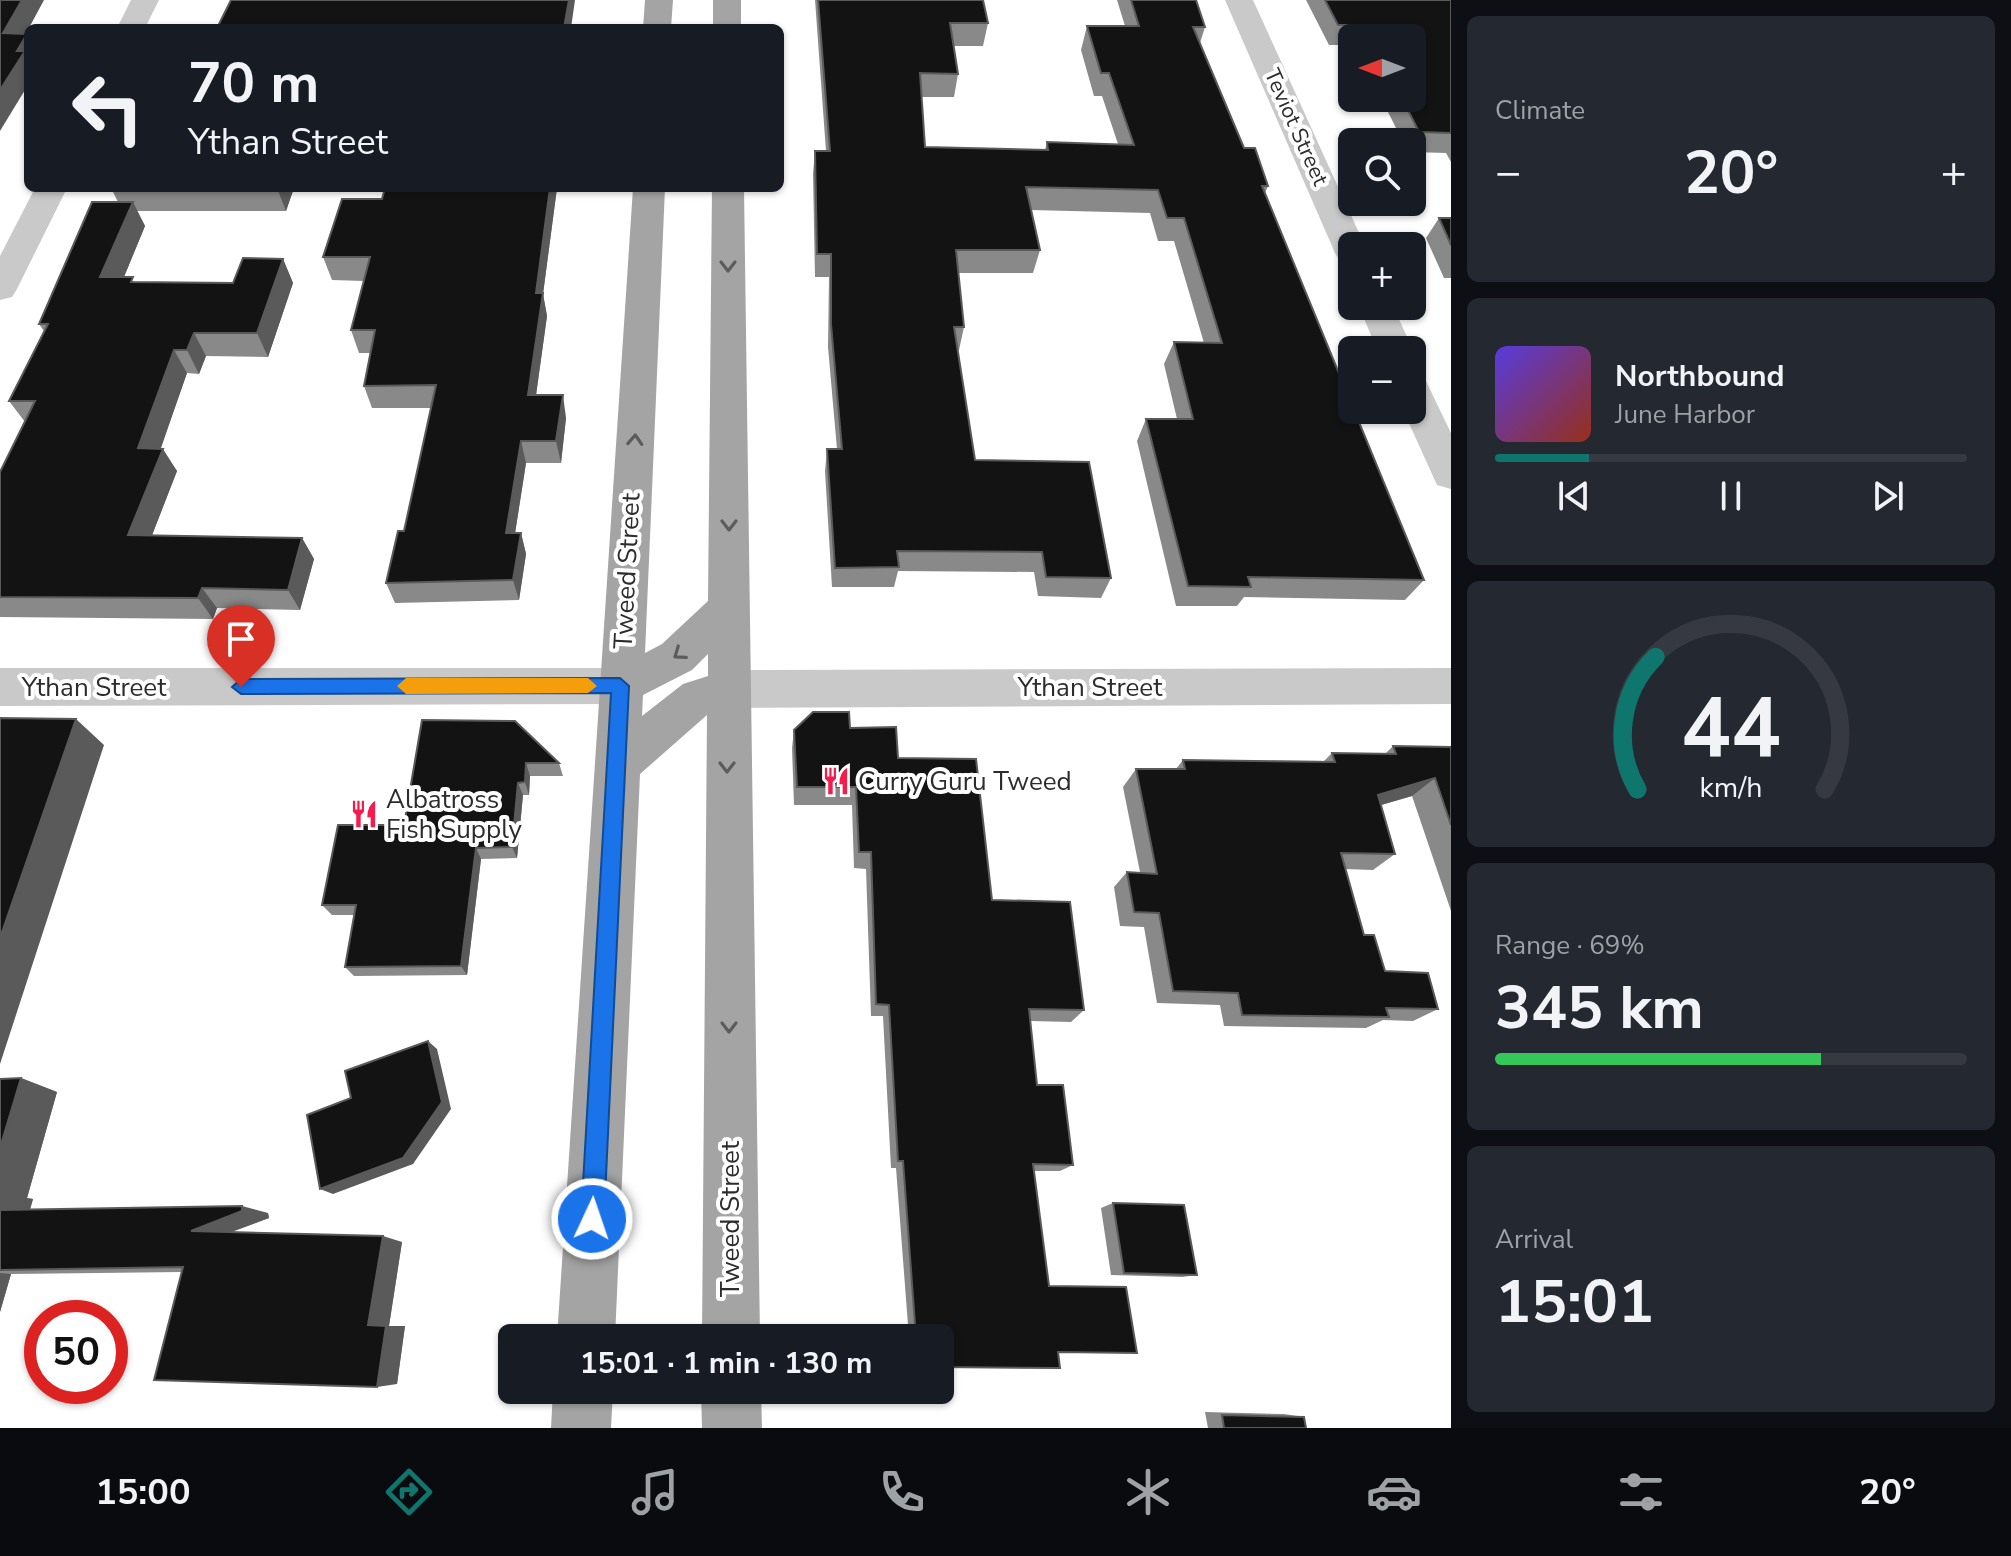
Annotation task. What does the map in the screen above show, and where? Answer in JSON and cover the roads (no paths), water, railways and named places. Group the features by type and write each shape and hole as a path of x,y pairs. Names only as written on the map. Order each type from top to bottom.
{"main road":[{"path":"657,24 659,0"},
{"path":"727,0 727,24"},
{"name":"Tweed Street","path":"587,1324 649,192"},
{"name":"Tweed Street","path":"728,192 731,1324"},
{"path":"620,686 677,657 729,608"},
{"path":"616,767 698,697 729,689"},
{"path":"581,1428 582,1404"},
{"path":"731,1404 732,1428"}],"street":[{"path":"133,24 145,0"},
{"name":"Teviot Street","path":"1239,0 1343,232"},
{"path":"0,289 49,192"},
{"path":"1426,419 1451,475"},
{"name":"Ythan Street","path":"0,687 620,686"},
{"name":"Ythan Street","path":"729,689 1451,686"}],"place":[{"name":"Curry Guru Tweed","path":"836,781"},
{"name":"Albatross Fish Supply","path":"364,814"}]}
